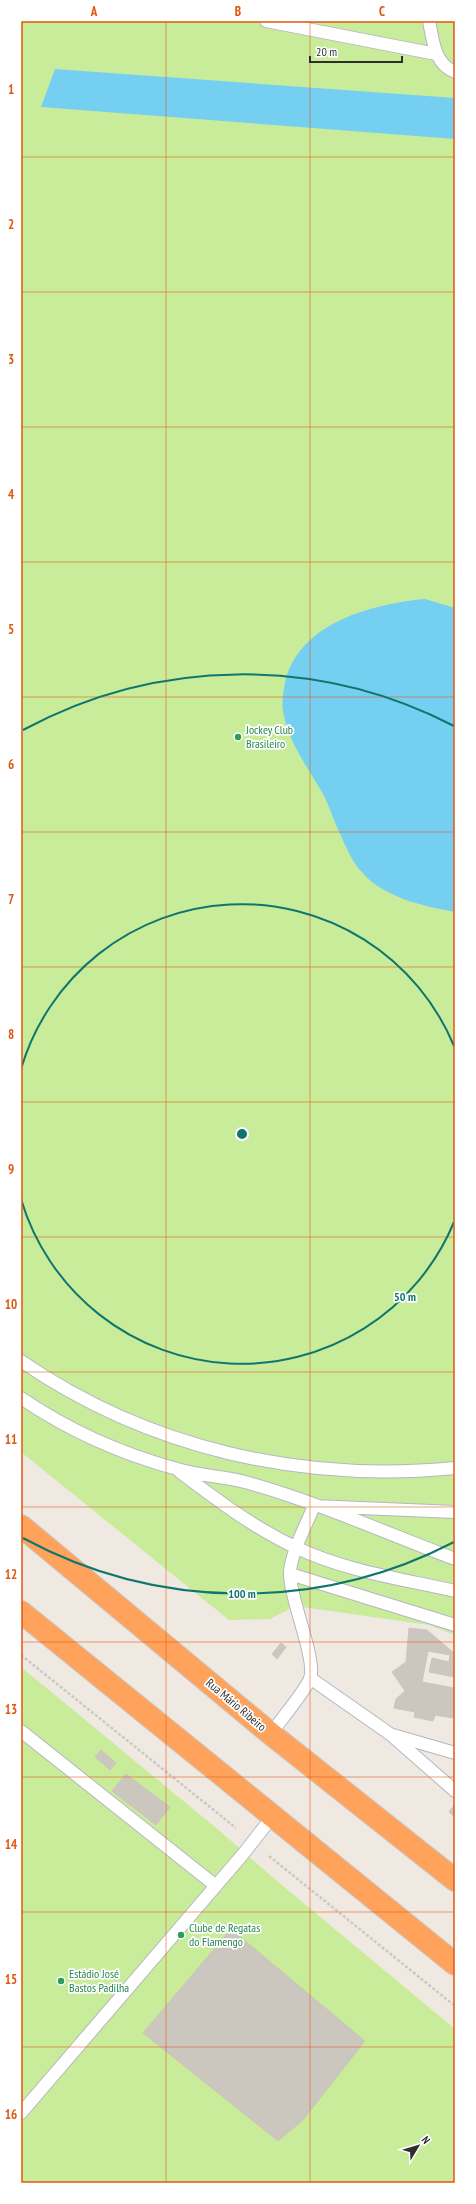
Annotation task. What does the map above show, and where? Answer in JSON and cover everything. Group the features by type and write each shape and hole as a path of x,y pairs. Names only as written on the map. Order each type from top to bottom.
{"highway":[{"name":"Rua Mário Ribeiro","path":"21,1526 271,1734 455,1880"},
{"path":"21,1612 455,1964"}],"lane":[{"path":"266,21 436,54"},
{"path":"429,21 436,54 449,70 455,72"},
{"path":"21,1361 95,1405 177,1439 266,1463 333,1471 411,1472 455,1468"},
{"path":"21,1398 42,1412 94,1440 177,1470 244,1482 314,1506 455,1559"},
{"path":"177,1470 231,1512 297,1548 360,1570 455,1591"},
{"path":"314,1506 455,1512"},
{"path":"271,1734 310,1678 310,1661 304,1632 294,1606 290,1574 297,1548 314,1506"},
{"path":"290,1574 455,1625"},
{"path":"310,1678 390,1734 455,1791"},
{"path":"21,1731 216,1886"},
{"path":"390,1734 455,1753"},
{"path":"21,2113 216,1886 272,1817"}],"green space":[{"name":"Jockey Club Brasileiro","path":"21,21 455,21 455,1635 429,1625 295,1606 270,1619 229,1620 21,1452"},
{"name":"Clube de Regatas do Flamengo","path":"21,1667 221,1832 277,1881 455,2029 455,2183 21,2183"}],"water":[{"path":"55,69 455,98 455,139 41,107"},
{"path":"425,599 455,608 455,912 430,907 391,894 379,887 360,870 347,849 323,794 295,747 283,712 285,683 293,662 305,645 321,631 340,620 361,612 383,606"}],"building":[{"path":"409,1628 427,1630 455,1654 455,1677 429,1672 432,1658 449,1662 450,1655 428,1651 422,1682 454,1688 455,1682 453,1718 435,1715 433,1721 414,1717 415,1712 394,1708 396,1699 405,1691 392,1672 406,1662"},
{"path":"281,1643 286,1647 277,1659 272,1654"},
{"path":"101,1750 116,1763 110,1770 95,1757"},
{"path":"126,1774 170,1807 156,1825 112,1791"},
{"path":"455,1804 455,1817 449,1812"},
{"path":"231,1929 365,2041 303,2120 278,2141 143,2033"}],"place":[{"name":"Jockey Club Brasileiro","path":"238,737"},
{"name":"Clube de Regatas do Flamengo","path":"181,1935"},
{"name":"Estádio José Bastos Padilha","path":"61,1981"}]}
